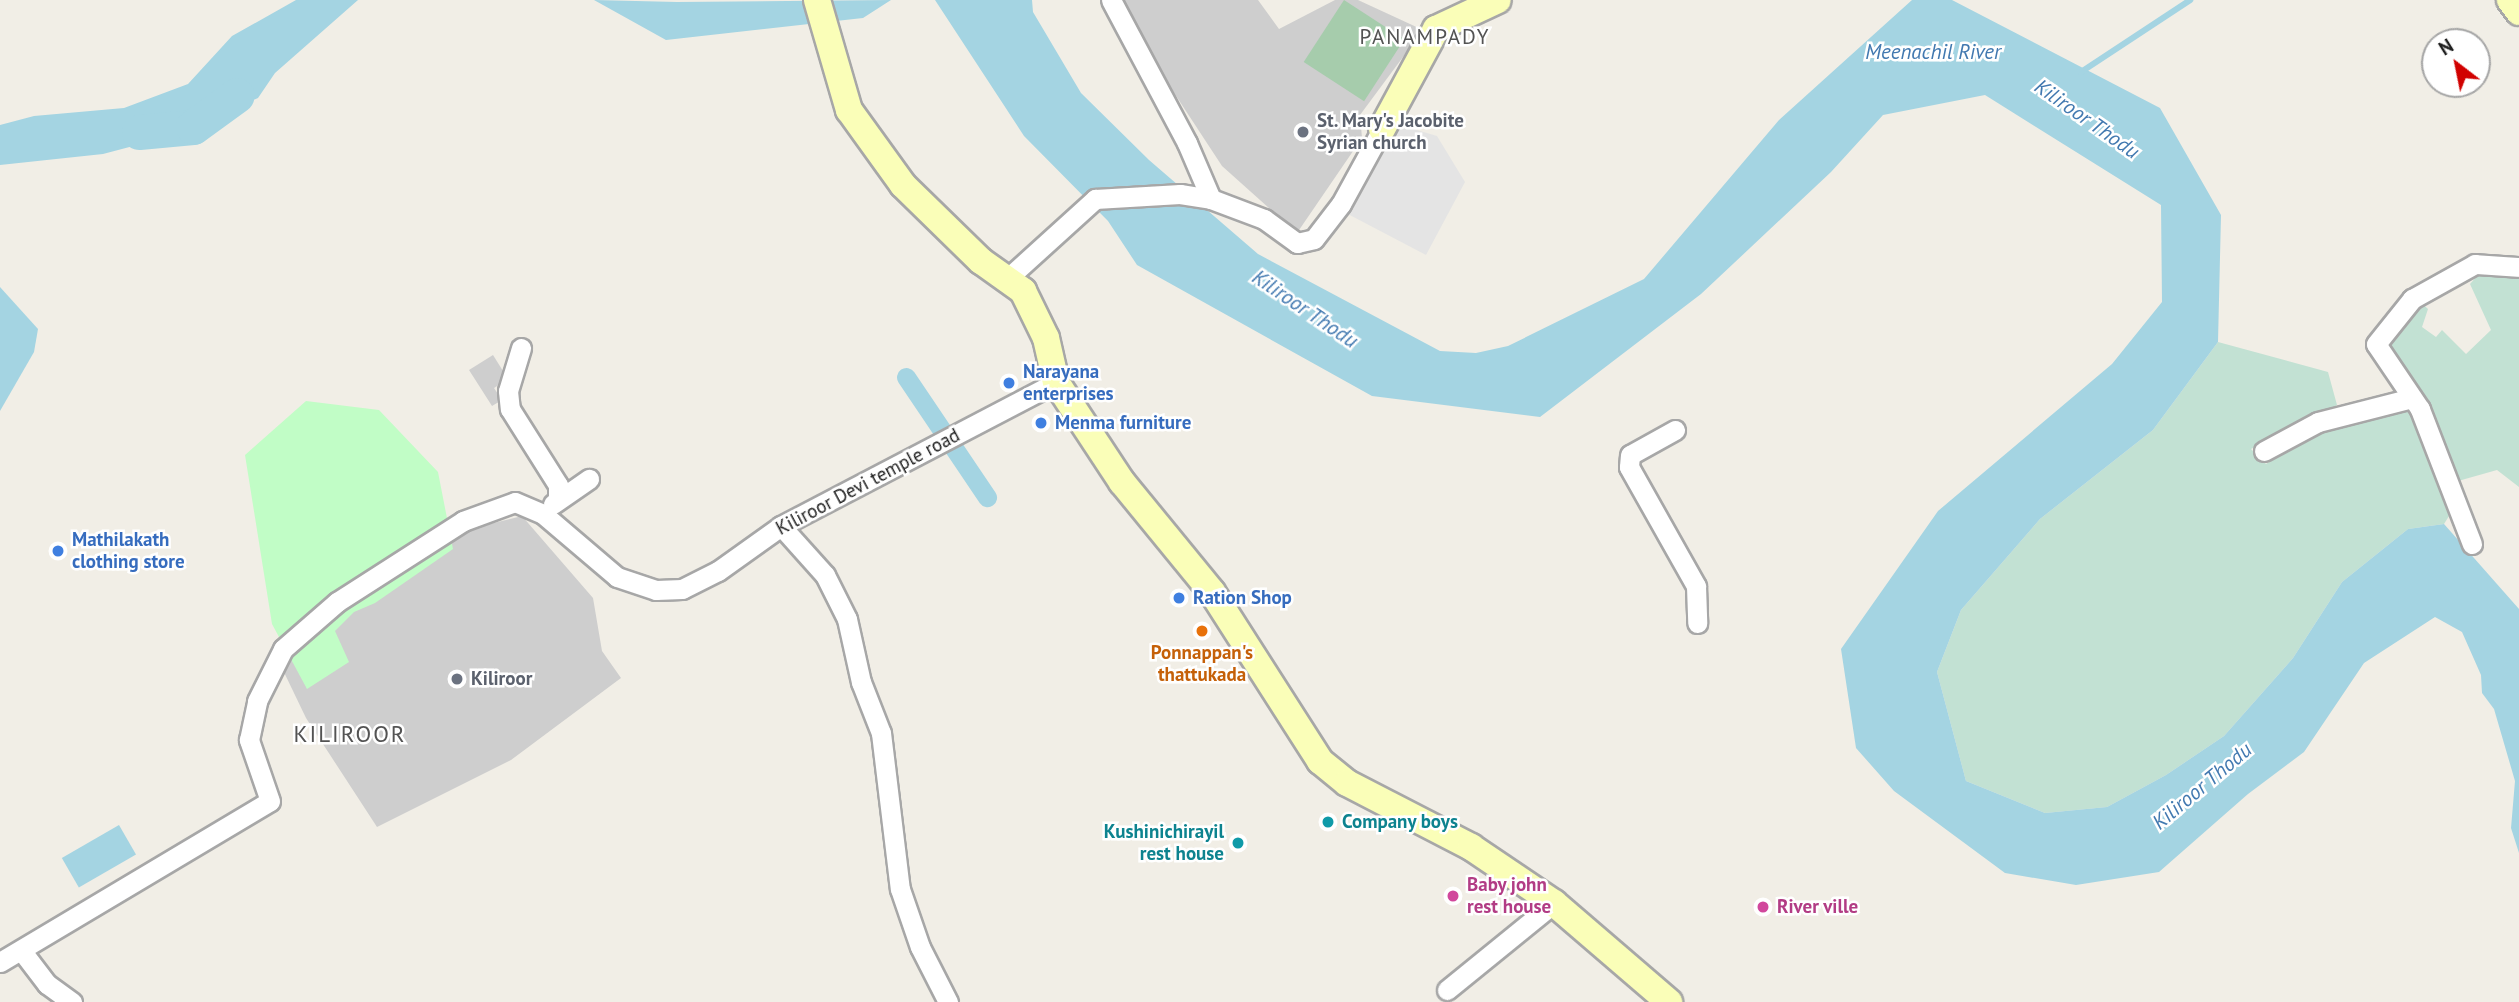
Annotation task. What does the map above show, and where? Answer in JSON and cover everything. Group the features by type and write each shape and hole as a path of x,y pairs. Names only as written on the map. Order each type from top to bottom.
{"main road":[{"path":"817,0 849,110 903,185 981,261 1023,291 1046,338 1056,382 1122,482 1212,592 1320,761 1347,783 1471,847 1554,903 1669,1002"},
{"path":"1382,129 1436,29 1498,0"},
{"path":"2511,0 2519,12"}],"street":[{"path":"1111,0 1187,143 1205,198"},
{"path":"1008,278 1077,213 1096,199 1180,194 1205,198 1264,219 1297,243 1314,239 1341,204 1382,129"},
{"path":"2472,544 2412,398 2376,344 2382,330 2412,299 2476,264 2519,267"},
{"path":"521,348 508,391 510,409 558,485 558,499"},
{"name":"Kiliroor Devi temple road","path":"21,950 270,801 249,740 257,701 284,649 337,602 463,521 515,502 553,523 617,577 668,591 718,571 781,526 1056,382"},
{"path":"2264,452 2318,422 2412,398"},
{"path":"1675,430 1630,455 1629,467 1696,586 1697,622"},
{"path":"553,523 553,502 589,479"},
{"path":"781,526 825,575 847,619 861,682 881,733 900,889 920,947 948,1002"},
{"path":"1447,990 1554,903"},
{"path":"0,962 21,950 47,984 72,1002"}],"shaded area":[{"path":"1122,0 1258,0 1279,29 1335,0 1358,0 1423,30 1360,115 1362,138 1297,233 1222,166 1163,76"},
{"path":"1393,123 1437,136 1465,182 1426,255 1344,212"},
{"path":"493,355 508,379 494,388 502,400 492,406 469,370"},
{"path":"522,516 593,598 602,651 621,678 511,760 377,827 306,718 281,666 461,531"}],"green space":[{"path":"1344,0 1404,39 1364,101 1304,62"},
{"path":"2519,272 2519,487 2497,470 2451,483 2380,344 2419,301 2428,309 2422,327 2436,337 2442,330 2466,354 2491,330 2470,284 2478,275"},
{"path":"2218,342 2328,372 2337,405 2251,449 2266,464 2320,428 2407,407 2449,516 2444,524 2408,529 2342,582 2293,658 2224,736 2166,775 2107,807 2045,813 1966,781 1937,672 1961,610 2040,519 2153,430"},
{"path":"306,401 379,410 438,472 453,549 375,603 354,612 335,631 349,662 307,689 272,624 245,455"}],"water":[{"path":"296,0 358,0 275,73 258,98 156,140 103,154 0,165 0,125 34,116 124,108 188,84 232,36"},
{"path":"594,0 891,0 863,18 666,40"},
{"name":"Meenachil River","path":"935,0 1032,0 1033,12 1081,93 1149,160 1258,254 1440,351 1476,353 1508,346 1644,279 1779,120 1912,0 1952,0 2160,108 2221,215 2218,342 2153,430 2040,519 1961,610 1937,672 1966,781 2045,813 2107,807 2166,775 2224,736 2293,658 2342,582 2408,529 2444,524 2519,609 2519,853 2511,828 2515,781 2494,709 2482,693 2481,675 2462,632 2435,617 2364,663 2304,752 2248,794 2159,872 2076,885 2005,873 1894,791 1856,748 1841,649 1938,511 2112,364 2162,302 2161,205 1985,95 1883,115 1831,172 1701,294 1540,417 1372,396 1137,265 1108,221 1024,136"},
{"path":"0,287 38,329 34,352 0,411"},
{"path":"119,825 136,854 79,887 62,858"}],"waterway":[{"path":"2081,72 2190,0"},
{"path":"139,132 193,127 237,95"},
{"path":"906,377 987,497"}],"place":[{"name":"St. Mary's Jacobite Syrian church","path":"1303,132"},
{"name":"Narayana enterprises","path":"1009,383"},
{"name":"Menma furniture","path":"1041,423"},
{"name":"Mathilakath clothing store","path":"58,551"},
{"name":"Ration Shop","path":"1179,598"},
{"name":"Ponnappan's thattukada","path":"1202,631"},
{"name":"Kiliroor","path":"457,679"},
{"name":"Company boys","path":"1328,822"},
{"name":"Kushinichirayil rest house","path":"1238,843"},
{"name":"Baby john rest house","path":"1453,896"},
{"name":"River ville","path":"1763,907"}],"district":[{"name":"PANAMPADY","path":"1425,37"},
{"name":"KILIROOR","path":"350,734"}],"water label":[{"name":"Kiliroor Thodu","path":"2087,119"},
{"name":"Kiliroor Thodu","path":"1305,309"},
{"name":"Kiliroor Thodu","path":"2202,786"}]}
